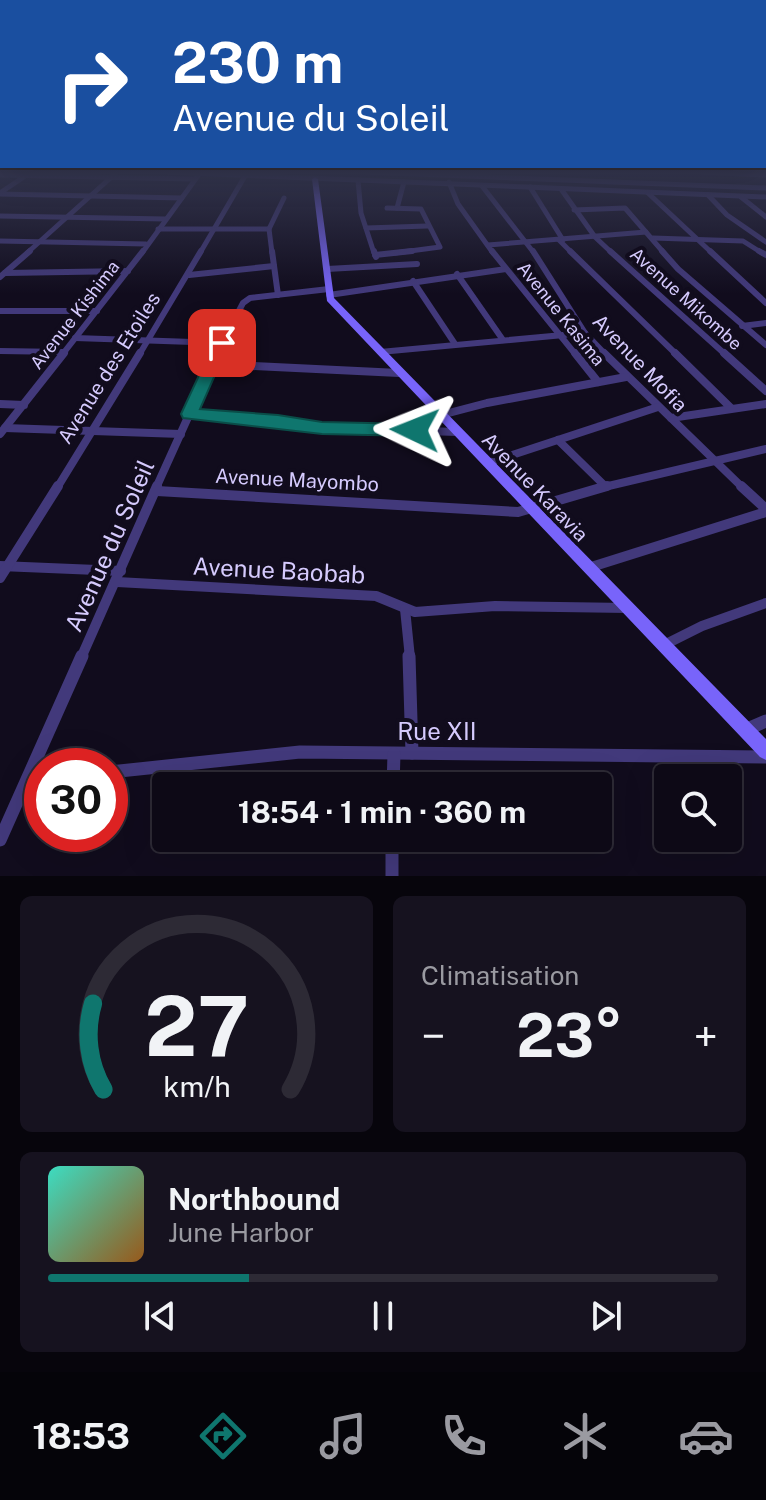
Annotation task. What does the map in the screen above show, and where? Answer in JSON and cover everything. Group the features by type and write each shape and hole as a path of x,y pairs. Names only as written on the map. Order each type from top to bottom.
{"street":[{"path":"2,274 71,213"},
{"name":"Avenue Kishima","path":"2,431 171,213"},
{"name":"Avenue des Etoiles","path":"0,578 4,566 93,430 225,213"},
{"path":"277,213 269,229 278,295"},
{"path":"321,213 329,292"},
{"path":"363,213 379,266"},
{"path":"375,255 438,248 422,213"},
{"name":"Avenue Kasima","path":"464,213 598,382"},
{"name":"Avenue Mofia","path":"502,213 547,269 585,333 626,377 766,511"},
{"path":"546,213 561,240 731,408"},
{"name":"Avenue Mikombe","path":"576,213 595,237 766,391"},
{"path":"629,213 678,269 766,345"},
{"path":"670,213 766,303"},
{"path":"729,213 766,242"},
{"path":"0,216 166,219"},
{"path":"366,228 427,226"},
{"path":"158,229 269,229"},
{"path":"751,232 766,231"},
{"path":"488,245 646,232"},
{"path":"653,238 743,241 766,255"},
{"path":"0,241 146,244"},
{"path":"327,269 417,264"},
{"path":"189,275 274,266"},
{"name":"Avenue du Soleil","path":"43,748 211,364 245,300 506,269"},
{"path":"2,274 128,271"},
{"path":"457,274 503,340"},
{"path":"413,281 455,344"},
{"name":"Avenue Karavia","path":"329,292 399,373 766,751"},
{"path":"0,311 97,311"},
{"path":"742,326 766,323"},
{"path":"380,352 585,333"},
{"path":"75,338 222,343"},
{"path":"0,351 64,352"},
{"path":"211,364 399,373"},
{"path":"441,415 626,377"},
{"path":"0,404 24,405"},
{"path":"671,418 766,404"},
{"path":"488,463 658,407"},
{"path":"189,414 322,428 458,432"},
{"path":"2,431 93,430 181,434"},
{"path":"558,440 605,486"},
{"name":"Avenue Mayombo","path":"157,491 518,512 605,486 766,449"},
{"path":"588,568 766,511"},
{"name":"Avenue Baobab","path":"4,566 376,596 405,609 440,613 495,606 628,608"},
{"path":"663,646 723,617 766,603"},
{"path":"405,609 412,753"},
{"path":"745,730 766,721"},
{"name":"Rue XII","path":"128,770 300,752 766,757"},
{"path":"393,772 394,754"},
{"name":"Avenue du Soleil","path":"0,840 24,789"},
{"path":"392,852 392,876"}],"route":[{"path":"222,343 189,414 322,428 415,430"}]}
